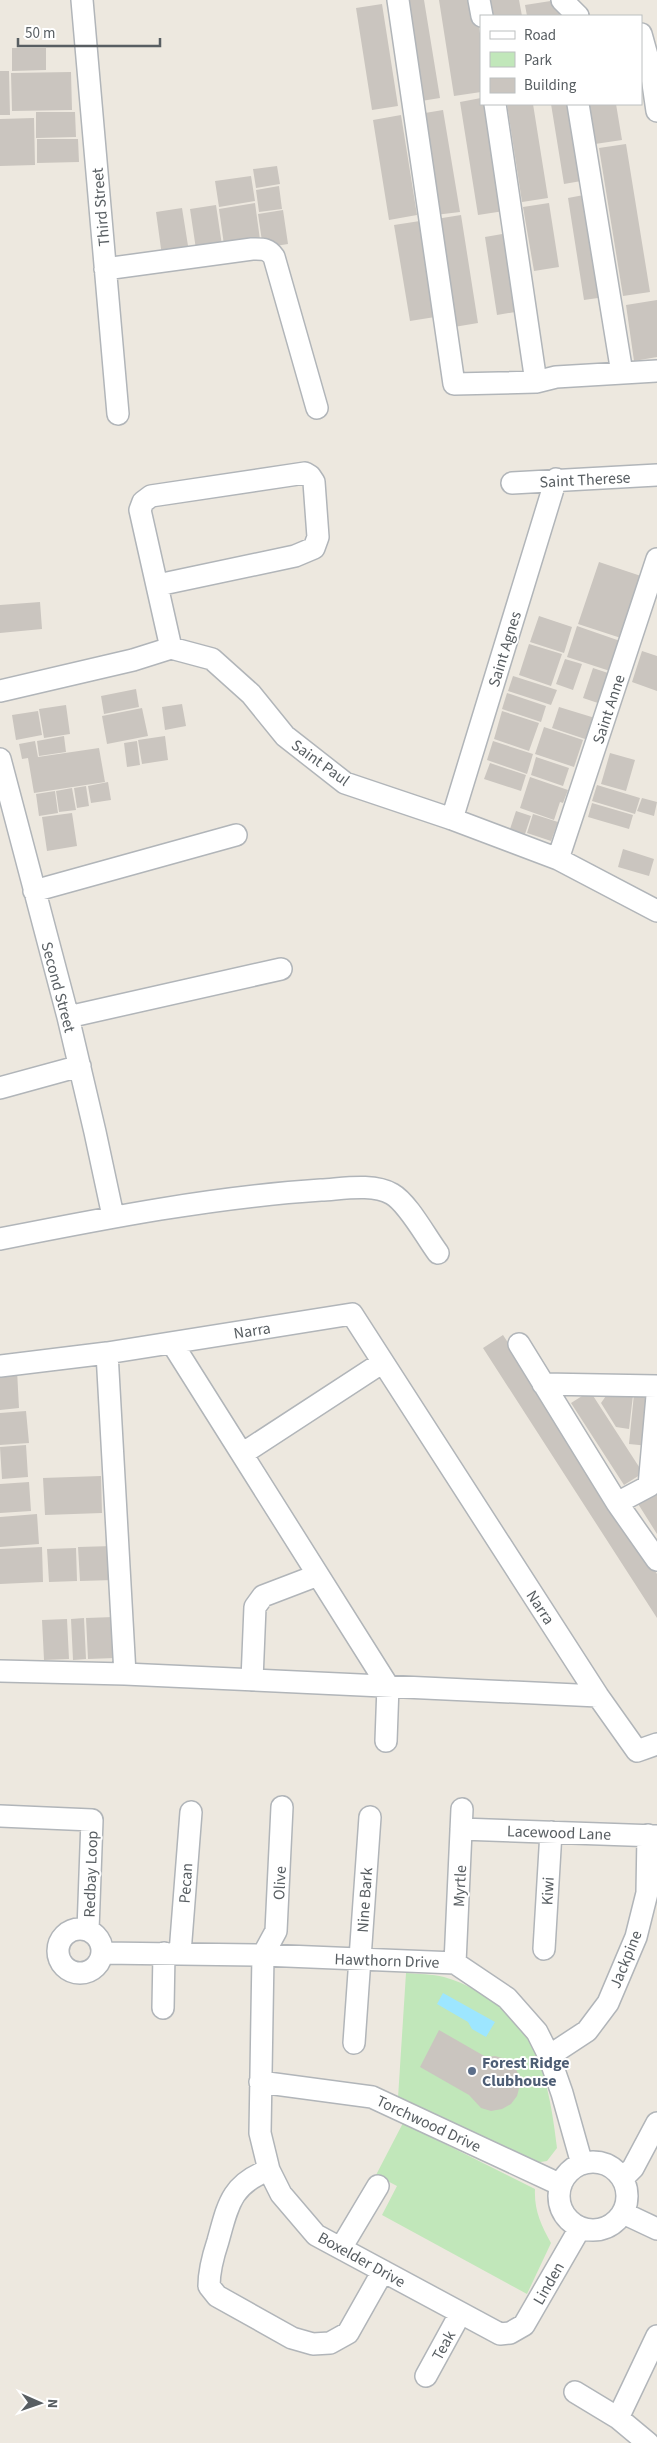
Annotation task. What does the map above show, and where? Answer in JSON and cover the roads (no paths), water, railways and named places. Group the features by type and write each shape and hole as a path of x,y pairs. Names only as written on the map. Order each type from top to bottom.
{"street":[{"name":"Third Street","path":"82,0 118,414"},
{"path":"398,0 454,384 536,382 556,377 657,371"},
{"path":"479,0 482,15"},
{"path":"562,0 564,15"},
{"path":"562,0 577,15"},
{"path":"642,37 654,72 657,111"},
{"path":"495,105 536,382"},
{"path":"578,105 622,373"},
{"path":"105,270 252,249 270,251 274,257 317,408"},
{"path":"0,691 133,660 171,648 140,510 143,502 151,496 305,473 310,476 314,482 318,537 314,548 295,556 158,585"},
{"name":"Saint Therese","path":"512,483 556,479 657,475"},
{"name":"Saint Agnes","path":"452,819 556,479"},
{"name":"Saint Anne","path":"558,859 657,559"},
{"name":"Saint Paul","path":"171,648 212,660 251,694 285,736 346,783 452,819 558,859 657,911"},
{"name":"Second Street","path":"0,759 7,818 34,891 68,1017 113,1216"},
{"path":"34,891 236,835"},
{"path":"68,1017 282,970"},
{"path":"0,1088 80,1066"},
{"path":"0,1239 113,1216 286,1192 369,1188 391,1193 402,1201 438,1253"},
{"name":"Narra","path":"0,1366 107,1353 352,1314 598,1696 637,1752 657,1744"},
{"path":"172,1343 388,1686 386,1742"},
{"path":"519,1344 617,1503 657,1560"},
{"path":"107,1353 126,1674"},
{"path":"242,1454 383,1362"},
{"path":"543,1384 657,1386"},
{"path":"617,1503 649,1486 657,1396"},
{"path":"252,1680 255,1607 258,1601 263,1596 318,1574"},
{"path":"0,1671 126,1674 598,1696"},
{"name":"Olive","path":"263,1955 276,1931 282,1807"},
{"name":"Pecan","path":"163,2008 191,1812"},
{"name":"Redbay Loop","path":"0,1816 92,1820 88,1930"},
{"name":"Nine Bark","path":"354,2043 370,1817"},
{"name":"Lacewood Lane","path":"462,1819 551,1832 652,1835"},
{"name":"Myrtle","path":"455,1963 462,1819"},
{"name":"Kiwi","path":"544,1949 551,1832"},
{"name":"Jackpine","path":"549,2056 587,2032 608,2003 636,1937 647,1893 652,1835"},
{"path":"71,1930 88,1930 96,1935 101,1943 102,1953 95,1968 87,1972 70,1972 63,1966 57,1950 64,1934 71,1930"},
{"name":"Hawthorn Drive","path":"102,1953 263,1955 455,1963 507,1998 538,2032 549,2056 582,2164"},
{"name":"Boxelder Drive","path":"263,1955 260,2133 269,2170 281,2194 316,2235 460,2314 500,2334 510,2333"},
{"name":"Torchwood Drive","path":"260,2082 372,2096 561,2185"},
{"path":"623,2178 633,2168 657,2123"},
{"path":"593,2162 605,2164 623,2178 627,2190 627,2202 623,2213 615,2222 604,2229 592,2230 580,2228 569,2221 562,2210 559,2198 561,2185 569,2172 582,2164 593,2162"},
{"path":"269,2170 253,2176 242,2184 229,2201 209,2273 209,2286 217,2296 292,2338 313,2344 330,2343 348,2334 383,2271"},
{"path":"341,2248 378,2186"},
{"path":"623,2213 657,2229"},
{"name":"Linden","path":"510,2333 524,2325 580,2228"},
{"name":"Teak","path":"426,2376 460,2314"},
{"path":"618,2418 657,2336"},
{"path":"576,2392 618,2418 648,2443"}],"water":[{"path":"443,1993 495,2022 486,2037 472,2029 468,2022 437,2004"}],"place":[{"name":"Forest Ridge Clubhouse","path":"472,2071"}]}
